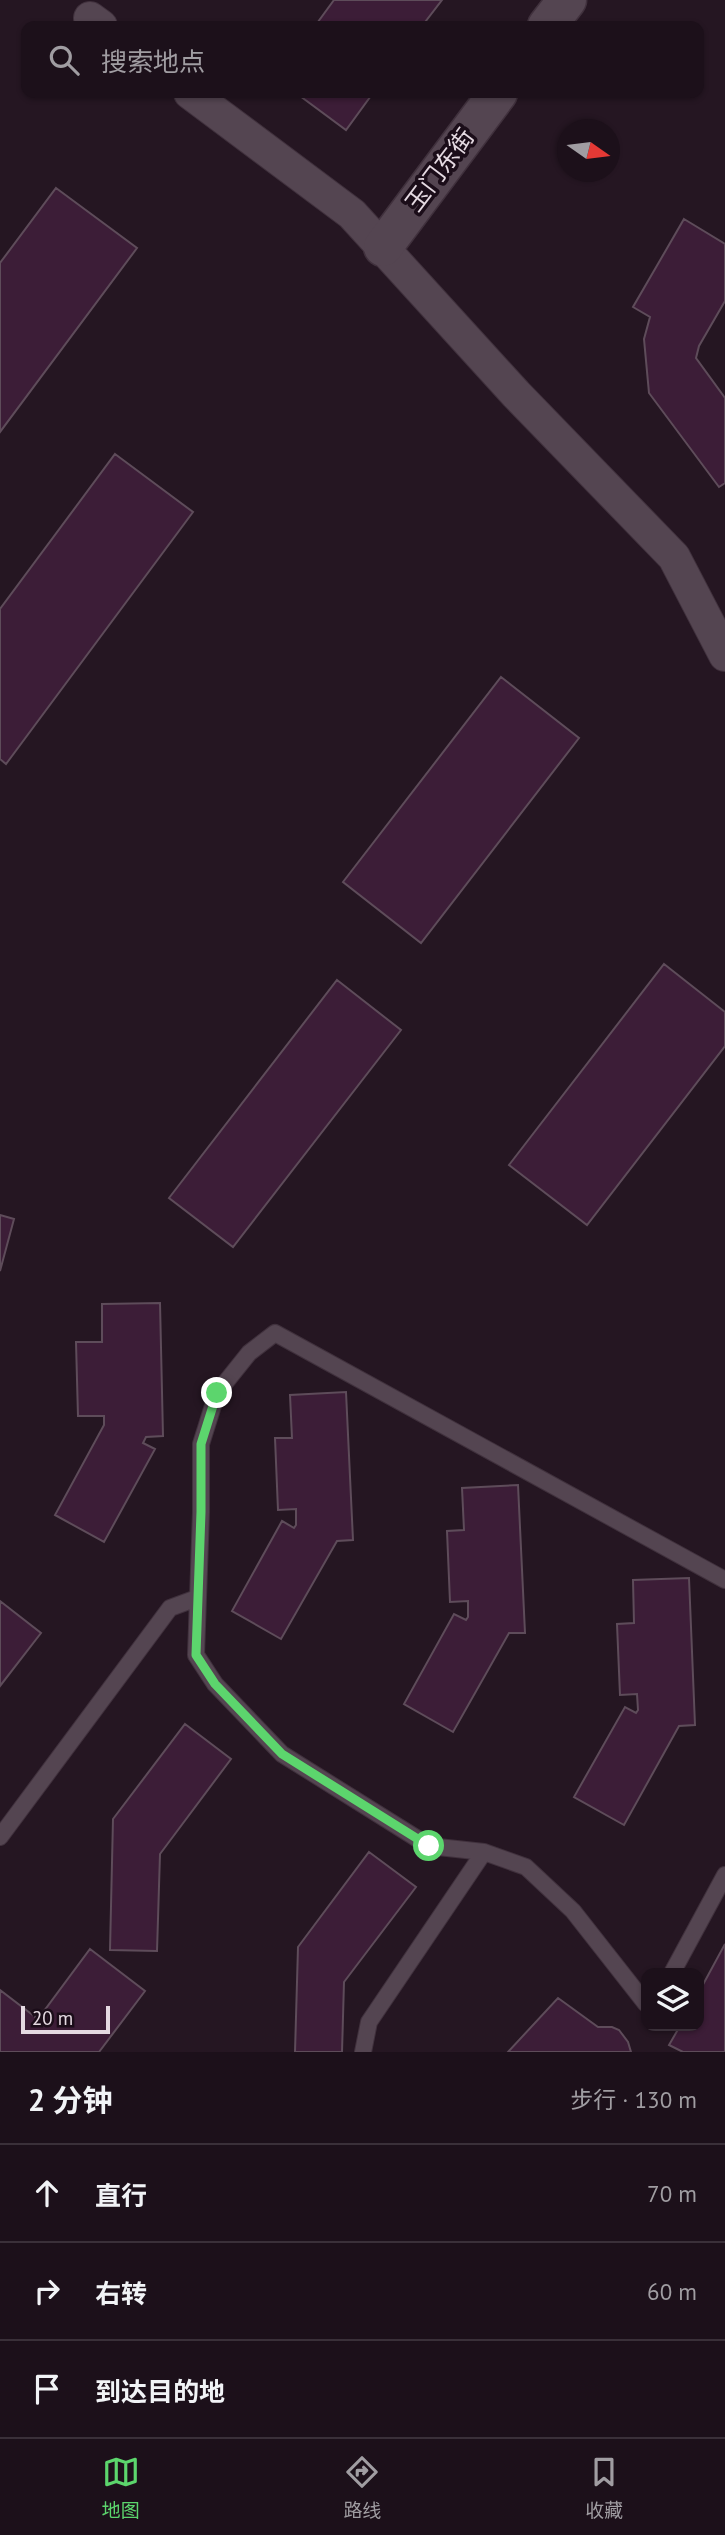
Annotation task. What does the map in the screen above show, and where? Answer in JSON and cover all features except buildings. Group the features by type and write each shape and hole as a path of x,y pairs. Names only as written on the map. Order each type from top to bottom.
{"street":[{"path":"551,21 567,0"},
{"path":"197,98 352,214 516,394 674,557 725,655"},
{"name":"玉门东街","path":"383,247 494,98"}],"lane":[{"path":"641,1998 564,1902 526,1867 484,1852 429,1846 282,1754 215,1684 196,1655 201,1444 217,1393 249,1353 275,1333 725,1580"},
{"path":"0,1837 170,1608 197,1598"},
{"path":"363,2052 369,2022 484,1852"},
{"path":"675,1968 725,1875"}],"route":[{"path":"217,1393 201,1444 196,1655 215,1684 282,1754 429,1846"}]}
